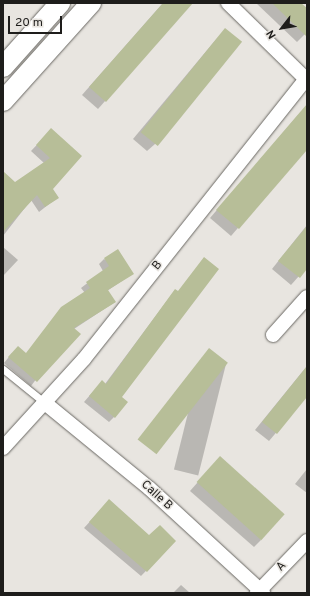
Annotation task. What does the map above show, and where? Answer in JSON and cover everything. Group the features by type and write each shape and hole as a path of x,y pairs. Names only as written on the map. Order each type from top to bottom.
{"main road":[{"path":"3,67 60,3"},
{"path":"3,101 91,3"}],"street":[{"path":"228,3 307,79"},
{"name":"B","path":"3,448 84,359 307,79"},
{"path":"273,335 307,297"},
{"name":"Calle B","path":"45,402 149,488 260,592"},
{"name":"A","path":"260,592 307,541"}],"lane":[{"path":"3,369 45,402"}],"building":[{"path":"163,3 193,3 106,102 89,87"},
{"path":"272,3 301,3 307,8 307,37"},
{"path":"225,28 242,42 158,146 141,132"},
{"path":"307,104 307,150 239,229 216,210"},
{"path":"51,128 82,156 53,189 59,198 45,207 37,195 3,232 3,171 15,182 50,158 36,145"},
{"path":"307,226 307,269 300,278 278,261"},
{"path":"118,249 134,274 108,290 116,302 74,328 81,334 37,382 8,357 18,346 26,353 61,307 90,288 86,282 109,266 104,258"},
{"path":"204,257 219,269 122,397 128,402 115,418 89,396 102,380 106,384 175,289 178,291"},
{"path":"209,348 228,363 156,454 138,439"},
{"path":"307,366 307,397 277,434 262,422"},
{"path":"220,456 285,514 261,540 197,482"},
{"path":"109,499 149,535 160,525 176,541 147,572 89,522"}]}
